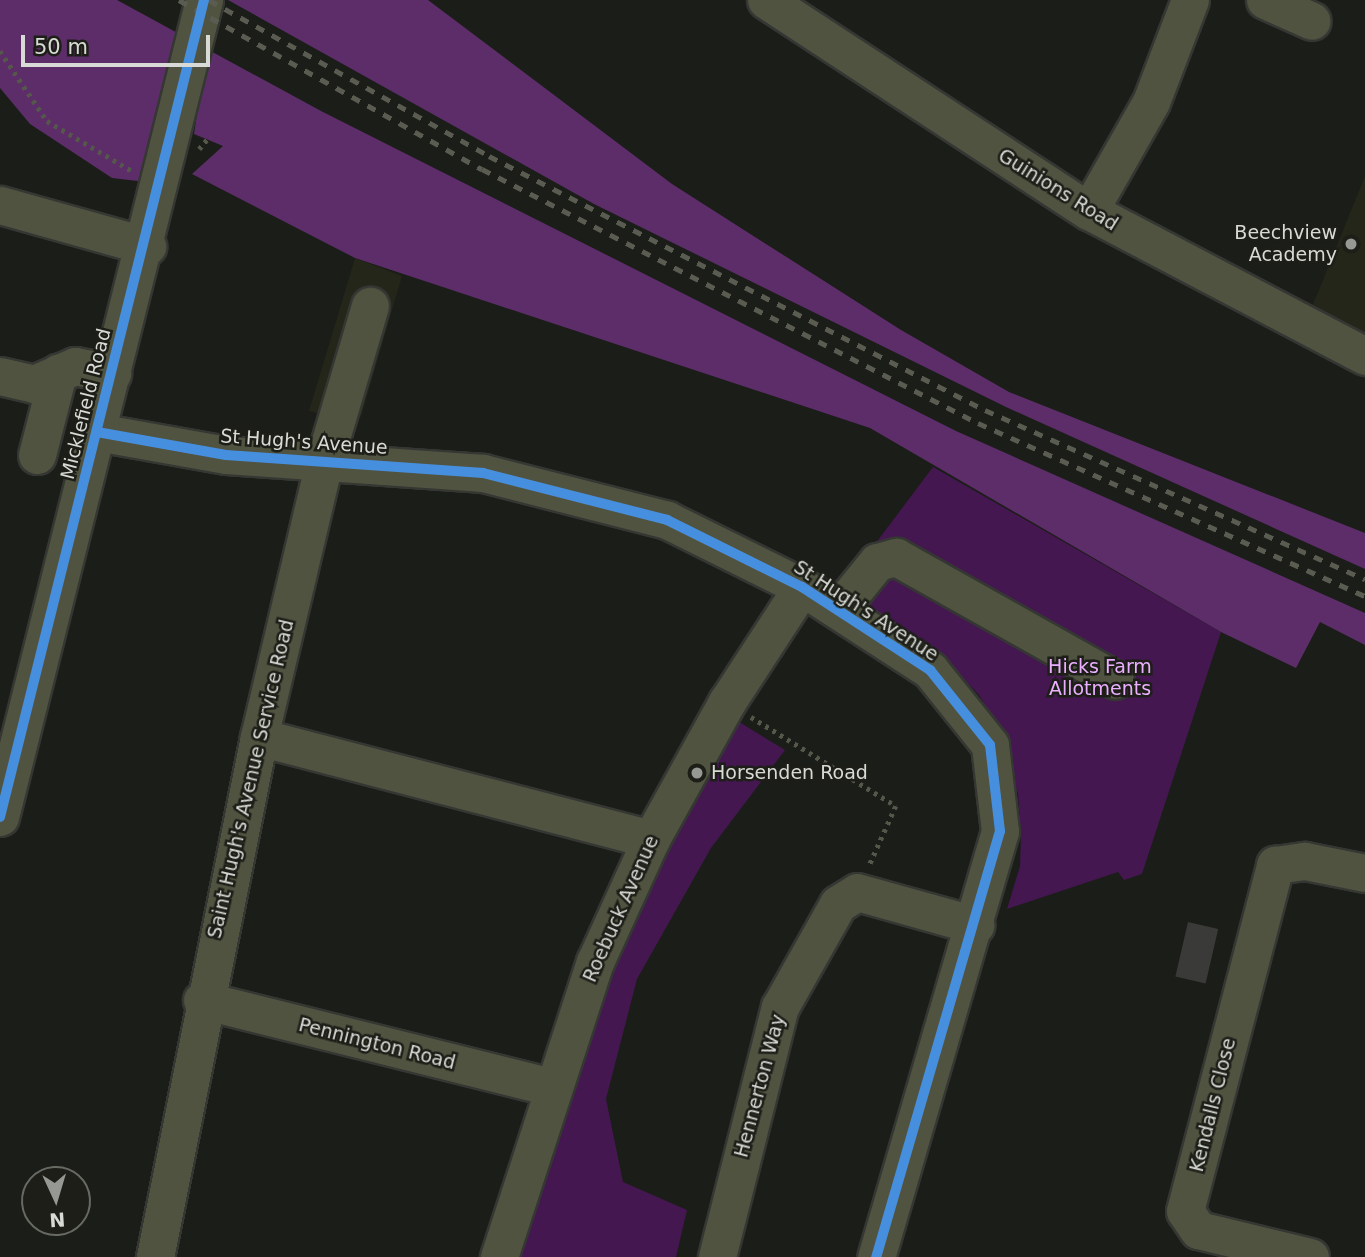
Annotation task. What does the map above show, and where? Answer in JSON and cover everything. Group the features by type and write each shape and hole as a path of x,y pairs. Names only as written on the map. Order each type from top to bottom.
{"street":[{"name":"Micklefield Road","path":"0,817 112,373 147,246 204,0"},
{"name":"Guinions Road","path":"766,0 1089,211 1360,347"},
{"path":"1089,211 1151,102 1190,0"},
{"path":"1265,0 1312,21"},
{"path":"0,205 147,246"},
{"name":"Saint Hugh's Avenue Service Road","path":"155,1257 202,1000 259,737 324,462 370,306"},
{"path":"0,376 34,384 75,366 112,373"},
{"path":"37,455 58,373"},
{"name":"St Hugh's Avenue","path":"97,432 226,455 483,473 667,520 802,587 930,670 990,745 1000,831 975,925 876,1257"},
{"path":"838,610 877,562 896,557 1115,680"},
{"name":"Roebuck Avenue","path":"499,1257 551,1087 595,962 651,839 727,702 802,587"},
{"path":"259,737 651,839"},
{"name":"Kendalls Close","path":"1310,1257 1198,1230 1185,1212 1275,865 1305,861 1365,873"},
{"path":"857,892 975,925"},
{"name":"Hennerton Way","path":"717,1257 780,1007 838,904 857,892"},
{"name":"Pennington Road","path":"202,1000 551,1087"}],"path":[{"path":"0,51 47,121 162,184"},
{"path":"727,702 896,806 857,892"}],"shaded area":[{"path":"0,0 117,0 321,111 956,431 1365,613 1365,645 1320,622 1296,668 1221,632 870,428 355,258 192,174 223,146 194,134 201,88 146,182 112,178 30,124 0,88"},
{"path":"228,0 428,0 672,184 901,330 1009,392 1365,533 1365,569 1006,407 594,204"},
{"name":"Beechview Academy","path":"1365,176 1365,335 1310,312"},
{"path":"355,258 402,276 361,417 333,418 309,411"}],"green space":[{"name":"Hicks Farm Allotments","path":"933,467 1221,632 1142,874 1124,880 1118,872 1007,909 1020,866 1021,835 1018,794 1000,729 979,695 950,664 842,588"},
{"path":"736,720 785,750 711,848 637,979 606,1099 623,1182 687,1210 676,1257 509,1257 560,1078 666,838"}],"building":[{"path":"1188,922 1218,929 1206,984 1175,977"}],"railway":[{"path":"179,0 482,169 978,423 1365,596"},
{"path":"209,0 489,156 985,410 1365,579"}],"cycle path":[{"path":"0,817 204,0"},
{"path":"97,432 226,455 483,473 667,520 802,587 930,670 990,745 1000,831 876,1257"}],"place":[{"name":"Beechview Academy","path":"1351,244"},
{"name":"Horsenden Road","path":"697,773"}]}
